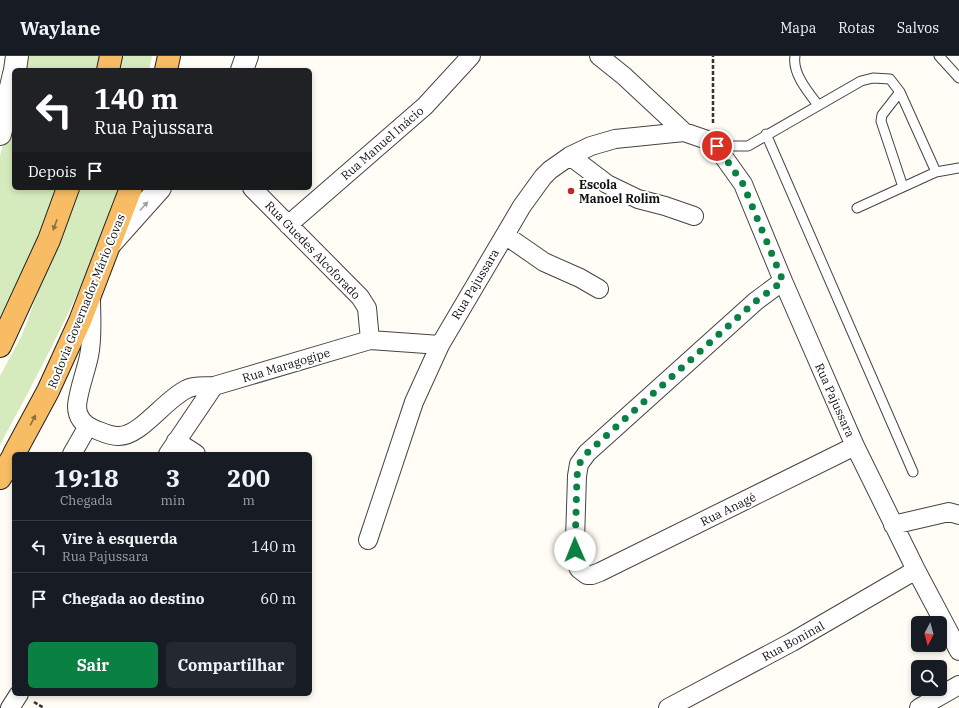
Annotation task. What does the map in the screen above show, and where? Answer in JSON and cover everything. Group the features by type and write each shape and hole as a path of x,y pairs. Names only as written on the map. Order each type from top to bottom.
{"highway":[{"path":"108,68 111,56"},
{"path":"166,68 169,56"},
{"path":"1,344 49,240 67,190"},
{"name":"Rodovia Governador Mário Covas","path":"15,452 48,391 92,293 130,190"},
{"name":"Rodovia Governador Mário Covas","path":"0,478 12,457"}],"street":[{"path":"15,68 17,56"},
{"path":"243,68 247,56"},
{"name":"Rua Manuel Inácio","path":"288,225 425,106 471,56"},
{"path":"599,56 624,76 684,132 715,144"},
{"path":"0,134 12,83"},
{"name":"Rua Pajussara","path":"368,540 414,402 440,345 522,206 543,177 550,170 570,156 591,146 615,138 684,132"},
{"name":"Rua Pajussara","path":"715,144 743,184 783,281 855,446 893,525 959,651"},
{"path":"570,156 607,184 638,199 694,216"},
{"path":"110,244 158,190"},
{"name":"Rua Guedes Alcoforado","path":"254,190 360,298 367,308 370,340"},
{"path":"505,235 544,262 580,278 599,289"},
{"name":"Rua Anagé","path":"783,281 756,301 587,453 579,464 576,492 575,559 579,569 587,575 600,572 855,446"},
{"path":"73,452 88,426 79,416 78,406 89,354 92,293"},
{"name":"Rua Maragogipe","path":"88,426 112,435 129,435 148,420 170,399 188,388 214,386 370,340 440,345"},
{"path":"188,452 172,448 214,386"},
{"path":"893,525 949,512 959,515"},
{"name":"Rua Boninal","path":"668,708 792,642 916,570"},
{"path":"919,708 959,685"},
{"path":"10,708 18,696"}],"lane":[{"path":"795,56 794,61 801,82 818,105"},
{"path":"939,56 959,78"},
{"path":"715,144 748,146 766,134 861,81 873,78 890,79 900,92 936,172"},
{"path":"900,92 882,115 881,122 903,187"},
{"path":"766,134 913,472"},
{"path":"857,208 936,172 959,168"}],"path":[{"path":"713,56 715,144"}],"green space":[{"path":"26,56 104,56 101,68 23,68"},
{"path":"119,56 152,56 149,68 116,68"},
{"path":"12,111 12,190 60,190 0,333 0,156"},
{"path":"76,190 119,190 108,224 60,330 0,445 0,376 22,335"}],"place":[{"name":"Escola Manoel Rolim","path":"571,191"}],"route":[{"path":"575,550 574,540 577,476 579,464 587,453 756,301 783,281 743,184 717,146"}]}
